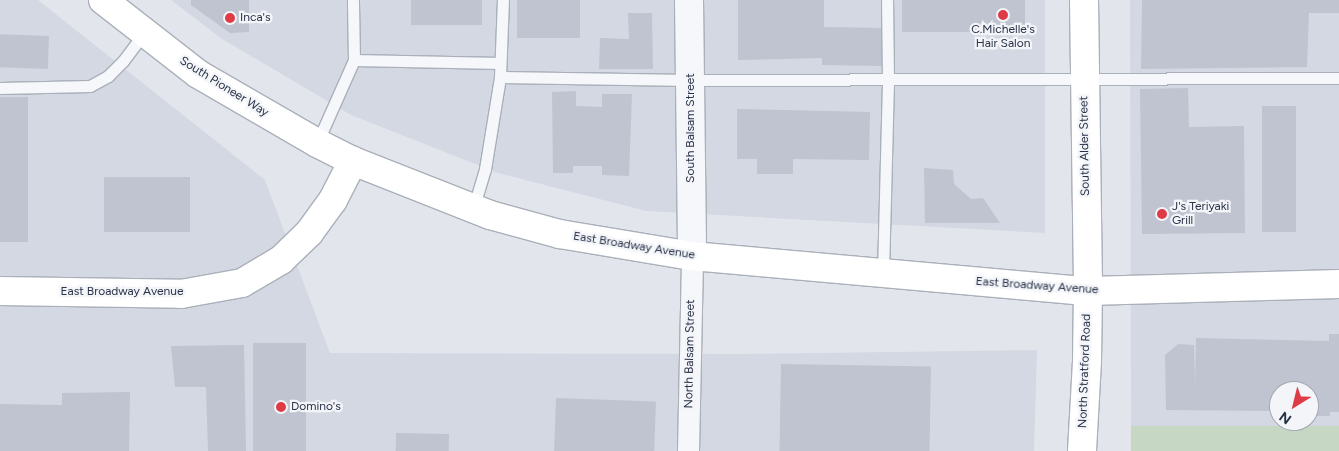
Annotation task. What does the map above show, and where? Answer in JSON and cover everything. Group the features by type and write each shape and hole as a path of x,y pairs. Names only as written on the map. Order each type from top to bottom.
{"main road":[{"name":"South Pioneer Way","path":"103,0 198,74 353,161"},
{"name":"South Alder Street","path":"1084,0 1088,291"},
{"name":"East Broadway Avenue","path":"0,291 181,294 242,283 280,260 309,232 333,200 353,161 490,215 560,234 692,256 1088,291 1339,284"},
{"name":"North Stratford Road","path":"1082,451 1087,361 1088,291"}],"street":[{"name":"South Balsam Street","path":"689,0 692,256"},
{"name":"North Balsam Street","path":"688,451 692,256"}],"lane":[{"path":"318,143 354,60 353,0"},
{"path":"473,208 485,169 500,77 503,0"},
{"path":"883,273 888,79 887,0"},
{"path":"0,88 90,86 108,76 123,61 144,33"},
{"path":"354,60 500,64"},
{"path":"500,77 691,80 1339,78"}],"shaded area":[{"path":"0,0 38,0 265,180 330,353 741,354 1037,350 1034,451 0,451"},
{"path":"171,0 1045,0 1045,233 646,211 498,173 351,115 222,39"},
{"path":"1130,0 1339,0 1339,427 1319,427 1319,381 1269,381 1269,427 1131,426"}],"green space":[{"path":"1131,426 1269,426 1269,431 1319,431 1319,426 1339,426 1339,451 1131,451"}],"building":[{"name":"Inca's","path":"191,0 249,0 249,32 230,33 191,5"},
{"path":"411,0 482,0 482,25 411,25"},
{"path":"517,0 580,0 580,38 517,38"},
{"path":"738,0 824,0 824,27 883,28 882,66 822,65 822,58 738,60"},
{"path":"902,0 1025,0 1025,32 902,32"},
{"path":"1142,0 1339,0 1339,13 1309,13 1307,67 1141,69"},
{"path":"628,13 652,13 653,69 599,69 600,38 629,39"},
{"path":"0,34 49,36 48,69 0,67"},
{"path":"1188,88 1189,127 1244,126 1245,233 1142,234 1140,89"},
{"path":"576,91 576,106 602,107 602,94 632,94 629,176 602,175 602,166 573,166 573,173 553,173 552,92"},
{"path":"0,97 28,97 28,242 0,242"},
{"path":"1262,106 1296,106 1296,232 1262,232"},
{"path":"737,109 870,112 869,160 793,159 793,174 757,174 757,159 737,159"},
{"path":"924,168 953,170 954,184 971,199 983,198 1000,223 925,223"},
{"path":"104,177 190,177 190,232 104,232"},
{"path":"1329,334 1339,334 1339,412 1330,412 1330,416 1319,416 1319,381 1269,381 1269,411 1166,410 1165,355 1178,344 1194,345 1195,384 1196,338 1329,341"},
{"path":"253,343 306,343 306,451 253,451"},
{"path":"244,345 246,451 208,451 206,387 175,387 171,346"},
{"path":"781,364 931,367 930,451 779,451"},
{"path":"130,392 129,451 0,451 0,404 62,405 62,393"},
{"path":"556,398 656,401 654,451 554,451"},
{"path":"396,433 449,434 449,451 396,451"}],"place":[{"name":"C.Michelle's Hair Salon","path":"1003,15"},
{"name":"Inca's","path":"230,18"},
{"name":"J's Teriyaki Grill","path":"1162,214"},
{"name":"Domino's","path":"281,407"}]}
